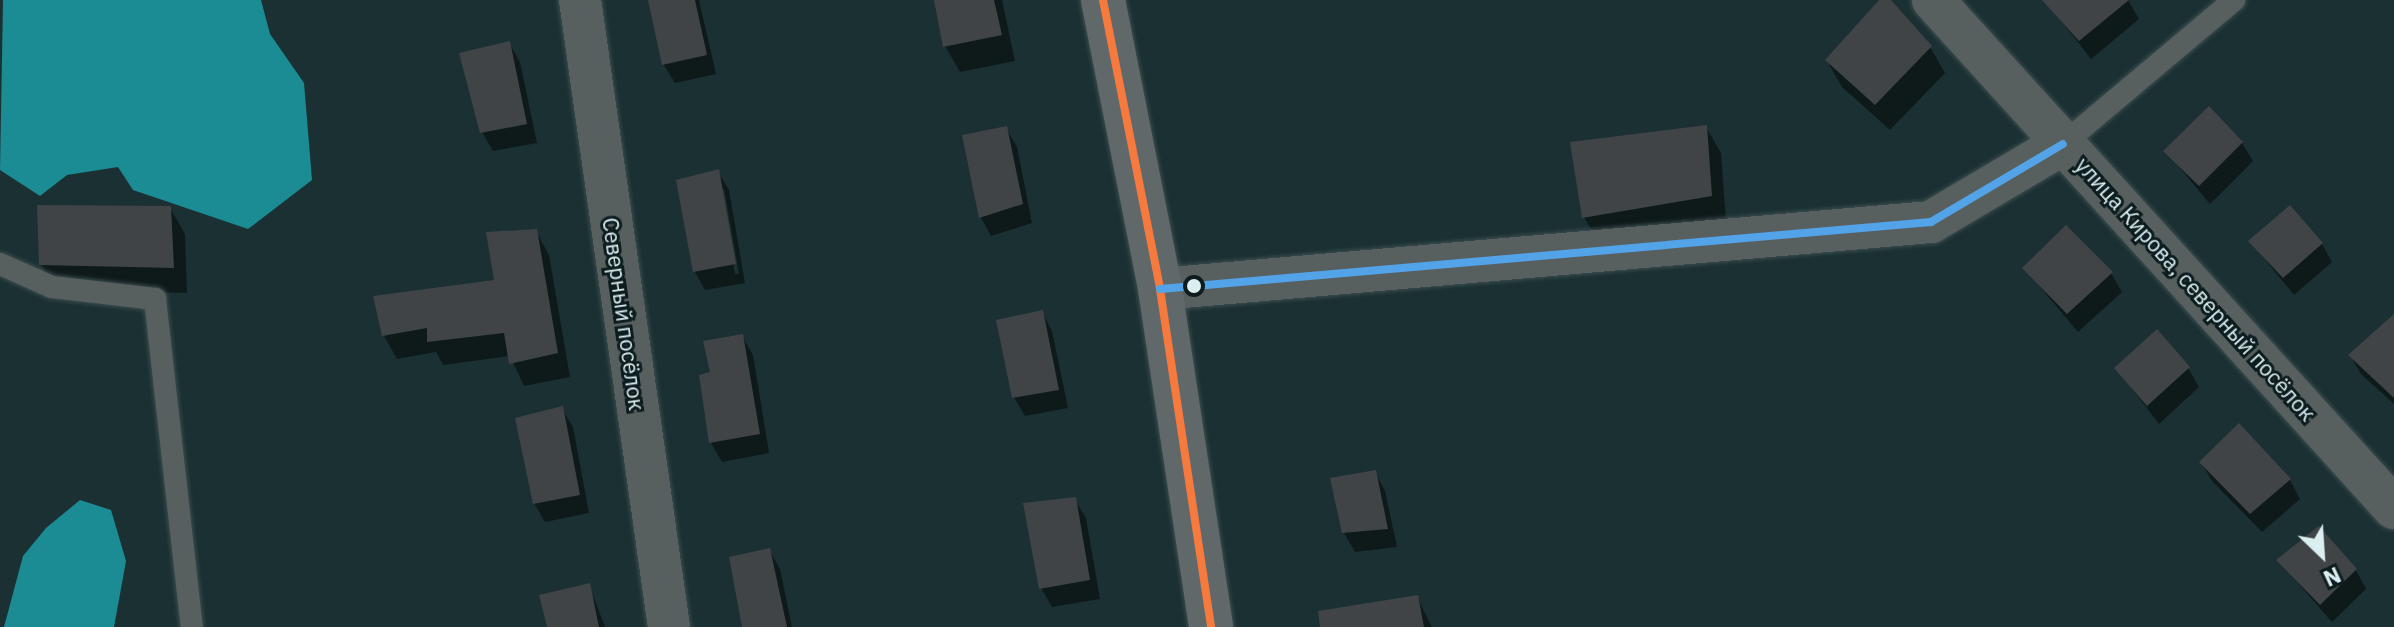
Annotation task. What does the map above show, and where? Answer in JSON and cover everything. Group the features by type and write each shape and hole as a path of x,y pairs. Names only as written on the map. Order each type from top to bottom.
{"street":[{"name":"Северный посёлок","path":"580,0 669,627"},
{"path":"1103,0 1160,289 1211,627"},
{"name":"улица Кирова, северный посёлок","path":"1933,0 2394,508"},
{"path":"1160,289 1931,222 2063,144"}],"lane":[{"path":"2063,144 2234,0"},
{"path":"0,264 52,287 155,299 192,627"}],"water":[{"path":"3,0 261,0 270,34 304,83 312,180 248,229 133,190 118,167 67,175 40,196 0,170"},
{"path":"80,500 111,510 126,561 114,627 4,627 23,556 46,528"}],"building":[{"path":"648,0 695,0 707,55 662,65"},
{"path":"934,0 994,0 1002,35 943,47"},
{"path":"1879,0 1891,0 1932,46 1875,105 1825,60"},
{"path":"2042,0 2129,0 2079,41"},
{"path":"510,41 527,124 480,133 459,53"},
{"path":"2209,106 2243,142 2199,186 2163,151"},
{"path":"1707,125 1712,196 1582,218 1570,142"},
{"path":"1007,126 1023,204 979,218 962,135"},
{"path":"719,169 736,264 693,272 676,180"},
{"path":"37,205 171,206 174,268 39,265"},
{"path":"2290,205 2323,243 2283,278 2248,241"},
{"path":"2066,225 2113,272 2067,314 2022,268"},
{"path":"537,229 558,353 509,364 504,333 427,342 427,328 382,336 373,296 494,280 486,232"},
{"path":"1043,310 1059,390 1012,398 996,320"},
{"path":"2394,314 2394,398 2348,355"},
{"path":"2157,329 2190,367 2147,406 2114,368"},
{"path":"743,334 760,434 709,443 699,375 710,372 703,341"},
{"path":"563,406 580,495 533,504 515,418"},
{"path":"2239,423 2291,479 2250,514 2199,462"},
{"path":"1376,470 1388,529 1342,533 1330,478"},
{"path":"1076,497 1090,580 1039,589 1023,503"},
{"path":"2319,526 2357,569 2320,605 2276,560"},
{"path":"770,548 787,627 742,627 729,557"},
{"path":"590,583 599,627 547,627 539,595"},
{"path":"1418,595 1424,627 1320,627 1318,611"}],"transit line":[{"path":"1103,0 1160,289 1211,627"},
{"path":"1160,289 1931,222 2063,144"}]}
